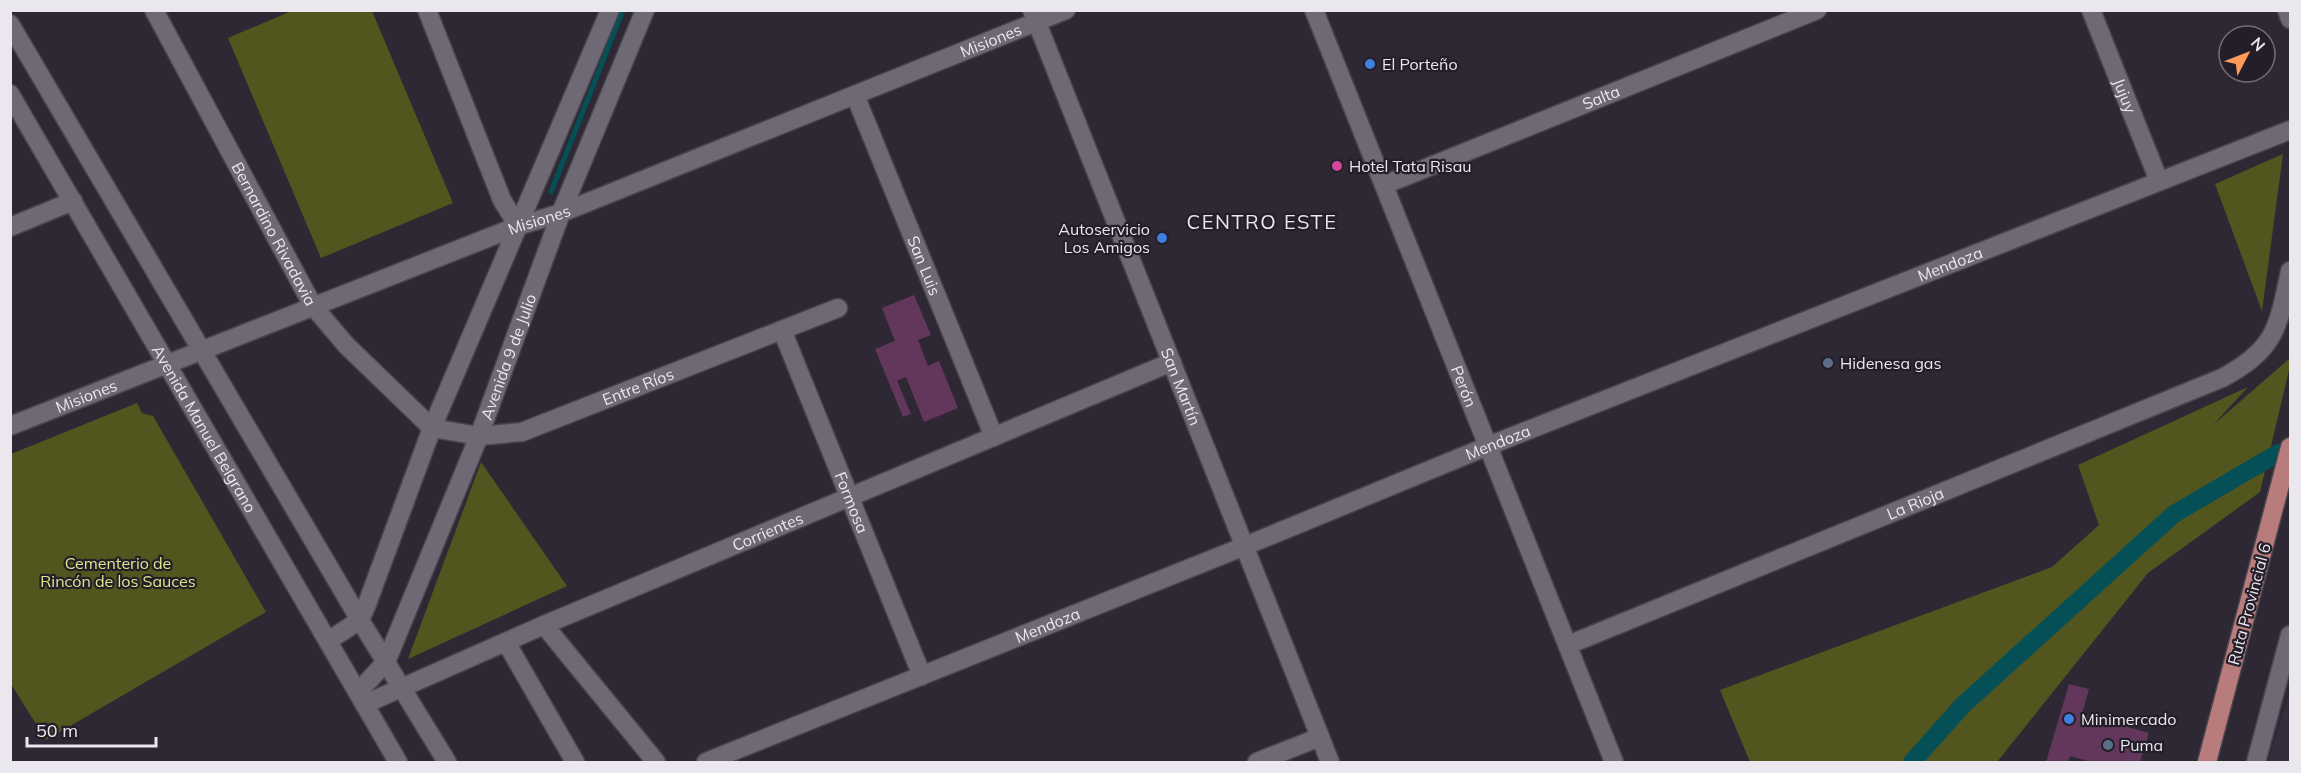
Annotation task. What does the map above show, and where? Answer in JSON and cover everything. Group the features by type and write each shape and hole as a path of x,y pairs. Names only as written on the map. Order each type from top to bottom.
{"main road":[{"name":"Ruta Provincial 6","path":"2208,762 2290,447"}],"street":[{"name":"Bernardino Rivadavia","path":"154,10 313,306 346,345 432,428"},
{"path":"427,10 502,200 518,226"},
{"path":"328,641 360,620 432,428 610,10"},
{"name":"Avenida 9 de Julio","path":"361,698 386,662 479,436 561,213 645,10"},
{"name":"Misiones","path":"10,426 518,226 561,213 855,95 1034,17 1066,10"},
{"name":"Perón","path":"1314,10 1614,762"},
{"name":"Salta","path":"1384,185 1817,10"},
{"name":"Jujuy","path":"2091,10 2159,181"},
{"path":"2288,10 2290,19"},
{"name":"San Martín","path":"1034,17 1330,762"},
{"path":"10,24 360,620 447,762"},
{"name":"Avenida Manuel Belgrano","path":"10,94 397,762"},
{"name":"San Luis","path":"855,95 994,437"},
{"name":"Mendoza","path":"706,762 1488,446 2290,130"},
{"path":"10,227 73,201"},
{"name":"La Rioja","path":"1568,645 2222,378 2241,368 2259,354 2271,338 2280,321 2290,271"},
{"name":"Entre Ríos","path":"432,428 479,436 522,432 838,308"},
{"name":"Formosa","path":"782,330 922,676"},
{"name":"Corrientes","path":"361,698 402,687 544,625 1172,363"},
{"path":"544,625 656,762"},
{"path":"2256,762 2290,635"},
{"path":"506,642 575,762"},
{"path":"1257,762 1320,737"}],"shaded area":[{"path":"2290,691 2290,762 2268,762"}],"green space":[{"path":"294,10 372,11 453,203 321,258 228,38"},
{"path":"2283,154 2262,311 2215,184"},
{"path":"2290,358 2260,492 2148,573 1997,762 1750,762 1720,690 2052,567 2099,525 2078,465 2248,387 2213,425"},
{"name":"Cementerio de Rincón de los Sauces","path":"137,403 142,413 153,416 266,612 46,740 11,684 11,454"},
{"path":"481,462 567,586 408,659"}],"building":[{"path":"914,295 931,335 918,340 928,366 939,361 958,408 924,422 906,377 897,381 911,414 903,417 875,349 895,341 882,308"},
{"path":"2069,684 2089,689 2082,714 2149,733 2140,762 2092,762 2070,756 2068,762 2046,762"}],"waterway":[{"path":"551,192 623,10"},
{"path":"1912,762 1963,705 2174,514 2278,453 2290,450"}],"place":[{"name":"El Porteño","path":"1370,64"},
{"name":"Hotel Tata Risau","path":"1337,166"},
{"name":"Autoservicio Los Amigos","path":"1162,238"},
{"name":"Hidenesa gas","path":"1828,363"},
{"name":"Minimercado","path":"2069,719"},
{"name":"Puma","path":"2108,745"}],"district":[{"name":"CENTRO ESTE","path":"1262,222"}]}
